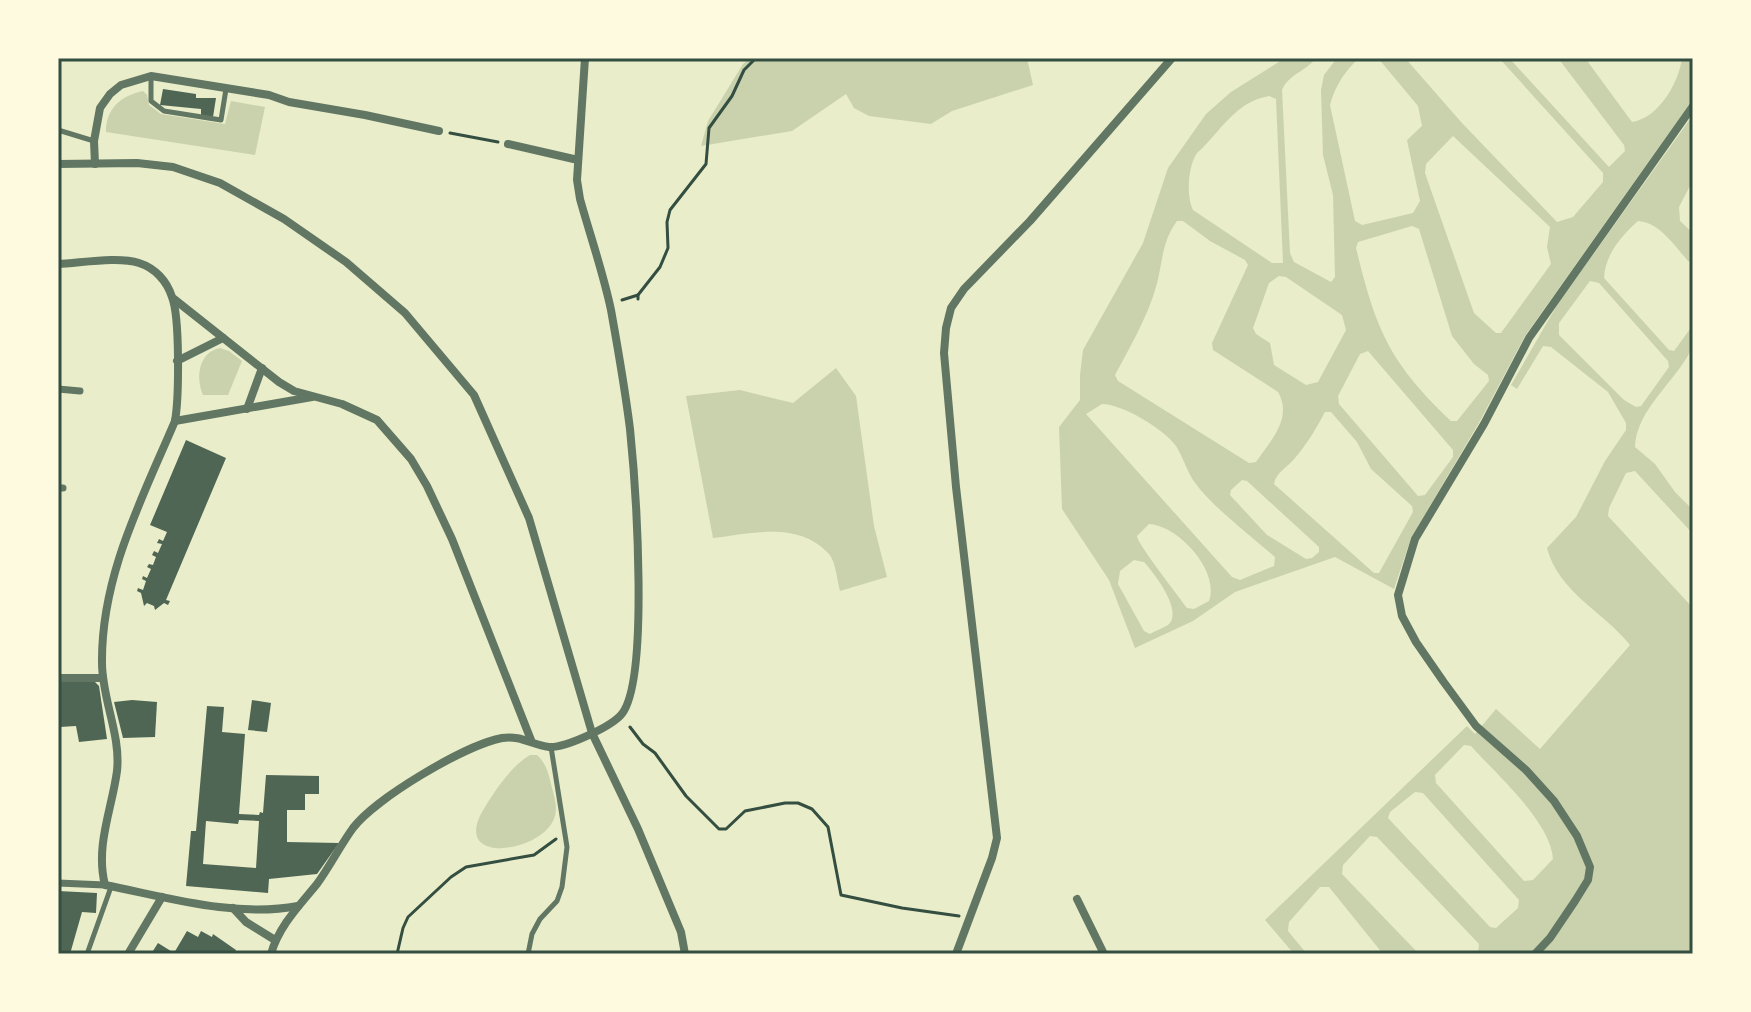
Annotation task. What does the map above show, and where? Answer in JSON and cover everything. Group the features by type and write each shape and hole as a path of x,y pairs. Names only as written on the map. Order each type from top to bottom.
{"street":[{"path":"271,954 275,940 299,905 319,881 353,828 375,804 401,787 500,738 531,740 551,747 592,733 622,715 630,701 635,680 638,626 630,429 607,292 580,199 578,160 585,58"},
{"path":"956,954 997,838 954,472 944,353 948,318 964,289 1030,221 1172,58"},
{"path":"95,164 94,141 100,108 121,85 151,76 227,88 439,131"},
{"path":"1535,954 1575,901 1588,880 1590,867 1577,836 1554,801 1526,770 1476,726 1443,681 1402,616 1398,595 1415,539 1464,458 1529,338 1693,106"},
{"path":"508,144 578,160"},
{"path":"58,164 137,163 173,167 220,183 284,219 346,262 405,313 474,395 529,518 592,733 638,829 681,932 685,954"},
{"path":"58,264 138,263 165,280 174,299 178,402 175,421 122,547 109,590 103,641 103,678 117,769 103,838 102,873 108,885"},
{"path":"174,299 294,391 342,404 377,420 411,459 452,539 531,740"},
{"path":"177,361 223,338"},
{"path":"247,409 262,368"},
{"path":"58,389 80,391"},
{"path":"175,421 313,397"},
{"path":"58,678 103,678"},
{"path":"58,883 108,885 233,908 299,905"},
{"path":"128,954 162,897"},
{"path":"1077,899 1104,954"},
{"path":"233,908 246,922 275,940"}],"lane":[{"path":"151,76 151,101 157,107 164,111 221,120 227,88"},
{"path":"58,130 94,141"},
{"path":"528,954 532,934 540,919 557,901 562,887 566,836 550,756 551,747"},
{"path":"87,954 108,885"}],"path":[{"path":"620,300 638,297 660,267 668,248 670,210 706,164 709,128 732,96 744,70 756,58"},
{"path":"439,131 508,144"},
{"path":"630,727 643,744 655,753 686,796 719,829 726,829 745,811 798,803 812,809 828,827 841,895 960,916"},
{"path":"397,954 408,917 451,877 466,867 534,855 566,836"}],"green space":[{"path":"750,58 1027,58 1033,85 952,111 931,124 869,116 854,108 846,94 792,131 701,146 708,121 743,64"},
{"path":"1285,58 1316,58 1289,80 1282,90 1290,253 1294,262 1331,282 1335,277 1333,195 1323,155 1321,90 1324,75 1337,58 1359,58 1341,79 1330,105 1355,221 1362,225 1413,213 1420,201 1407,140 1422,126 1418,106 1378,58 1405,58 1557,222 1573,217 1603,182 1603,173 1499,58 1509,58 1609,167 1625,151 1624,145 1558,58 1585,58 1632,122 1651,114 1659,106 1677,78 1682,58 1693,58 1693,99 1525,336 1480,421 1411,538 1394,589 1335,557 1235,592 1193,621 1135,648 1109,580 1062,509 1059,427 1080,400 1083,350 1143,243 1168,168 1206,114 1231,92","holes":["1269,96 1276,99 1283,263 1272,263 1193,210 1191,204 1190,173 1197,153 1246,104","1453,136 1550,227 1547,247 1551,264 1501,333 1496,333 1474,313 1425,173 1426,164","1177,221 1183,221 1210,241 1245,260 1248,265 1212,343 1213,350 1278,392 1282,402 1282,420 1256,462 1249,463 1118,381 1115,375 1148,310 1168,237","1412,226 1419,229 1452,336 1474,364 1488,375 1489,381 1457,421 1451,421 1430,400 1399,362 1378,323 1356,248 1358,242","1279,276 1286,277 1342,315 1346,330 1318,382 1306,385 1274,365 1270,343 1256,334 1253,328 1269,283","1368,351 1453,450 1453,457 1425,495 1418,496 1339,404 1338,396 1360,354","1102,404 1110,405 1131,413 1162,432 1176,446 1200,490 1275,557 1274,566 1240,580 1232,577 1086,414","1325,412 1331,412 1357,442 1371,469 1412,506 1413,512 1379,573 1374,573 1274,484 1277,476 1315,430","1242,480 1247,481 1319,547 1319,552 1306,559 1267,535 1230,495","1149,524 1172,532 1194,551 1202,563 1211,589 1209,601 1194,609 1187,608 1137,536","1134,560 1144,562 1170,602 1172,619 1168,625 1150,634 1144,631 1118,584 1120,571"]},
{"path":"143,91 149,105 161,114 225,124 231,101 265,107 255,155 106,132 116,105 128,96"},
{"path":"1693,115 1693,180 1679,207 1680,221 1693,233 1693,262 1688,261 1660,230 1638,221 1615,246 1604,278 1669,350 1674,351 1693,325 1691,350 1649,408 1637,433 1635,447 1655,464 1675,492 1693,510 1693,534 1635,471 1626,473 1608,516 1693,608 1693,954 1478,954 1479,944 1377,837 1370,836 1343,865 1342,874 1419,954 1383,954 1329,887 1320,887 1289,922 1288,931 1307,954 1294,954 1265,920 1467,726 1475,734 1496,709 1540,749 1630,645 1571,590 1553,564 1547,548 1576,517 1605,461 1626,430 1626,423 1608,392 1551,347 1543,346 1517,389 1511,385 1557,305","holes":["1590,281 1599,283 1668,361 1669,367 1641,406 1636,407 1624,400 1559,335 1559,323","1464,745 1471,746 1533,814 1550,845 1553,859 1533,880 1524,881 1436,783 1435,775","1415,792 1423,793 1519,900 1518,908 1496,928 1490,927 1388,818 1390,812"]},
{"path":"220,348 242,361 228,395 203,395 199,373 203,360 207,354"},
{"path":"836,368 856,396 874,526 887,577 840,591 829,554 804,537 790,533 759,532 713,538 686,396 740,390 793,403"},
{"path":"530,755 537,755 547,770 556,804 554,819 546,831 533,840 502,848 488,846 479,840 476,829 482,812 509,773"}],"building":[{"path":"163,89 196,94 196,98 216,98 213,117 201,115 201,109 160,105"},
{"path":"186,440 226,458 166,600 170,601 168,605 164,603 155,610 147,603 144,606 141,593 137,591 138,588 143,590 146,581 142,579 143,576 147,578 151,569 147,567 153,565 156,557 152,555 154,551 158,553 162,544 157,543 159,539 163,541 167,532 150,525"},
{"path":"58,682 95,682 99,686 107,739 79,742 76,726 60,727"},
{"path":"252,700 271,703 267,732 248,730"},
{"path":"114,702 157,702 155,737 123,738"},
{"path":"207,706 224,707 222,732 245,734 239,814 263,813 266,775 319,776 319,794 305,794 305,810 287,810 287,842 339,843 317,874 269,879 268,893 186,886 191,831 196,831","holes":["239,820 259,821 256,868 203,864 206,821 238,824"]},
{"path":"58,891 97,893 96,913 82,912 70,954 58,954"},
{"path":"187,931 198,937 201,931 212,937 213,934 236,950 234,954 151,954 158,943 174,953"}]}
